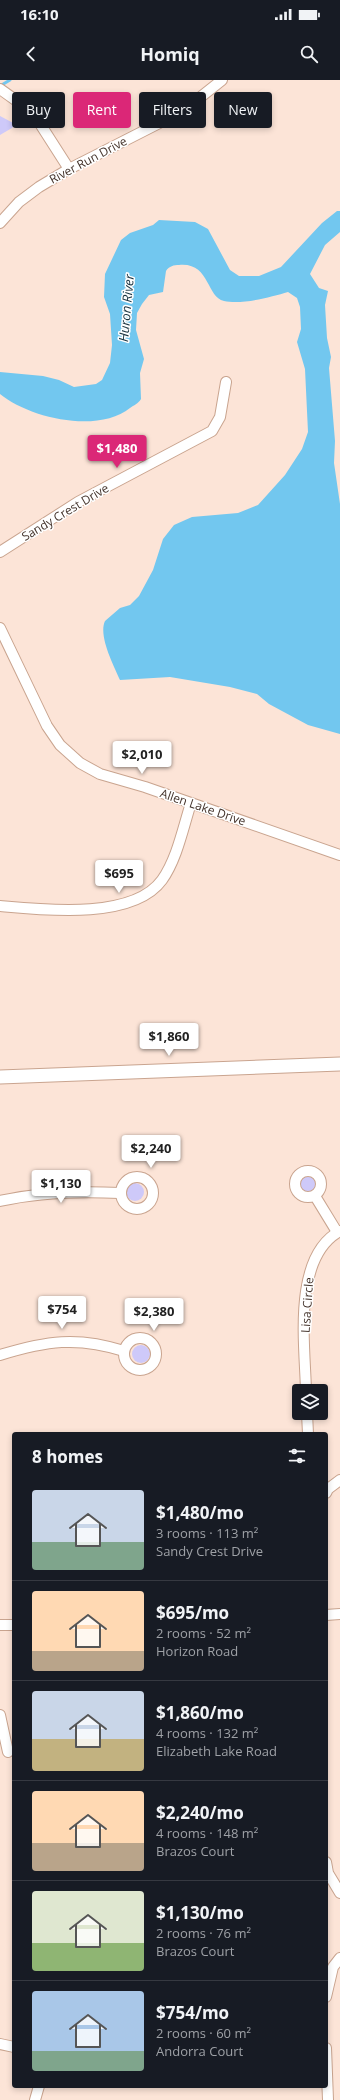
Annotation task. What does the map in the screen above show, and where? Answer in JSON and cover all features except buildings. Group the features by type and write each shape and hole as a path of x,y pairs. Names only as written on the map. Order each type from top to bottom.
{"street":[{"name":"River Run Drive","path":"0,223 19,202 39,187 69,169 183,111 222,80"},
{"path":"0,89 28,109 37,119 69,169"},
{"name":"Sandy Crest Drive","path":"0,552 78,502 212,431 220,417 226,382"},
{"name":"Allen Lake Drive","path":"0,628 47,726 60,745 80,763 100,774 145,787 340,855"},
{"path":"0,906 101,909 128,903 149,893 162,880 171,864 191,804"},
{"path":"0,1077 340,1064"},
{"path":"0,1201 19,1197 48,1194 120,1193"},
{"path":"315,1196 339,1231"},
{"name":"Lisa Circle","path":"306,1384 305,1302 310,1272 314,1258 323,1245 339,1231"},
{"path":"0,1355 30,1346 64,1341 95,1344 124,1351"},
{"path":"307,1420 308,1432"},
{"path":"328,1488 340,1480"},
{"path":"328,1614 340,1614"},
{"path":"0,1625 12,1625"},
{"path":"0,1715 8,1752"},
{"path":"328,1873 340,1893"},
{"path":"328,1988 333,1967 340,1958"},
{"path":"0,2044 12,2047"},
{"path":"35,2100 38,2088"},
{"path":"328,2088 328,2100"}],"shaded area":[{"path":"0,116 12,122 12,128 0,135"},
{"path":"307,1176 313,1179 316,1185 313,1191 307,1194 301,1191 298,1185 301,1179"},
{"path":"135,1183 141,1186 144,1192 141,1198 135,1201 129,1198 126,1192 129,1186"},
{"path":"141,1345 147,1348 150,1354 147,1360 141,1363 135,1360 132,1354 135,1348"}],"water":[{"name":"Huron River","path":"337,211 340,211 340,232 325,245 310,274 319,288 328,291 325,305 327,338 331,357 329,368 335,441 334,463 340,504 340,734 308,725 269,704 257,694 230,687 170,677 120,680 105,643 103,627 105,621 120,608 130,605 139,596 153,570 163,539 174,525 192,517 238,513 258,505 285,475 302,449 308,432 305,369 297,342 301,329 300,307 297,298 288,292 248,301 224,301 218,298 197,269 189,266 172,266 166,271 163,292 149,295 137,313 136,330 144,359 140,373 141,399 137,403 116,416 100,420 64,420 45,416 28,410 13,403 0,394 0,372 43,376 59,380 74,387 96,384 102,380 110,363 112,345 110,314 104,297 105,274 121,240 130,233 153,225 159,220 195,222 208,229 230,270 239,276 259,276 281,267 322,223"}],"waterway":[{"path":"0,86 10,80"}]}
